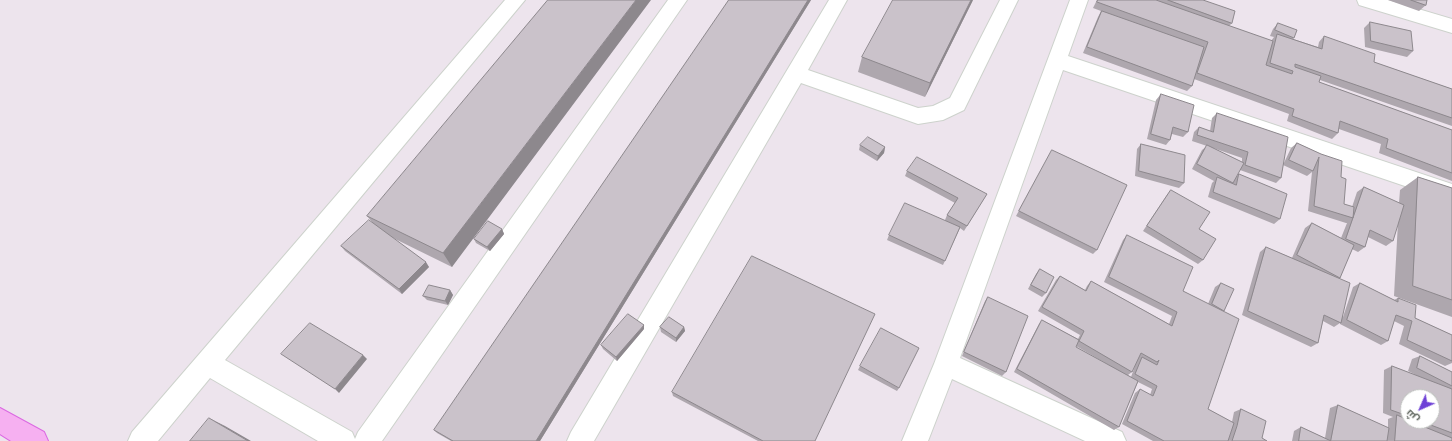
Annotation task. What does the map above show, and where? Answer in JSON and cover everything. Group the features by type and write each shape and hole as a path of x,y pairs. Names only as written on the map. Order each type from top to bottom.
{"main road":[{"path":"0,420 35,441"}],"street":[{"path":"141,441 516,0"},
{"path":"367,441 678,0"},
{"path":"580,441 838,0"},
{"path":"796,74 918,116 936,114 957,104 1008,0"},
{"path":"915,441 946,364 1079,0"},
{"path":"1366,0 1452,26"},
{"path":"1057,60 1452,193"},
{"path":"207,363 343,441"},
{"path":"946,364 1113,441"}],"building":[{"path":"548,0 636,0 443,253 367,216"},
{"path":"729,0 808,0 536,441 453,441 434,430"},
{"path":"893,0 971,0 930,83 862,57"},
{"path":"1098,0 1156,0 1273,41 1266,65 1292,74 1293,71 1270,63 1277,34 1322,49 1324,36 1375,54 1374,62 1452,89 1452,118 1295,64 1295,67 1321,76 1319,82 1452,130 1452,173 1386,148 1388,139 1340,121 1338,133 1292,116 1294,109 1197,73 1208,42 1097,2"},
{"path":"1168,0 1203,0 1235,11 1232,23"},
{"path":"1411,0 1427,0 1426,5"},
{"path":"1102,11 1204,47 1192,86 1087,47"},
{"path":"1370,22 1411,31 1413,51 1371,41"},
{"path":"1278,23 1297,30 1294,38 1275,30"},
{"path":"1161,94 1194,105 1188,132 1173,127 1170,140 1151,134"},
{"path":"1217,113 1288,137 1281,178 1245,165 1248,152 1197,135 1199,127 1213,132"},
{"path":"868,137 885,147 878,156 860,145"},
{"path":"1297,143 1321,154 1342,161 1341,177 1346,179 1344,204 1354,207 1353,218 1314,206 1319,157 1313,171 1289,160"},
{"path":"1141,144 1185,155 1184,183 1139,171"},
{"path":"1207,145 1244,163 1233,183 1197,164"},
{"path":"1052,150 1127,185 1097,250 1019,211"},
{"path":"917,157 987,194 967,226 947,215 958,198 907,171"},
{"path":"1239,174 1287,194 1280,219 1213,192 1217,177 1236,185"},
{"path":"1418,177 1452,188 1452,300 1413,286"},
{"path":"1364,187 1404,205 1393,241 1370,230 1365,247 1346,239"},
{"path":"1171,190 1210,212 1199,229 1216,239 1203,260 1147,226"},
{"path":"905,203 960,227 945,261 889,235"},
{"path":"369,220 426,262 399,289 341,246"},
{"path":"488,221 502,229 487,247 474,239"},
{"path":"1312,223 1354,245 1340,278 1297,255"},
{"path":"1127,235 1193,267 1183,291 1239,319 1208,409 1234,423 1228,441 1164,441 1127,421 1140,389 1153,396 1157,386 1135,374 1142,357 1157,365 1159,360 1157,362 1141,353 1132,372 1079,341 1084,331 1042,307 1060,276 1086,291 1091,281 1172,326 1177,312 1109,277"},
{"path":"1266,247 1350,283 1341,323 1324,315 1318,343 1248,311"},
{"path":"752,256 875,314 815,441 763,441 672,392"},
{"path":"1040,269 1054,277 1046,293 1031,285"},
{"path":"1221,283 1234,289 1224,311 1212,304"},
{"path":"1360,283 1398,302 1398,298 1416,305 1415,318 1452,335 1452,361 1407,340 1412,321 1396,315 1388,341 1347,320"},
{"path":"429,285 450,290 445,301 423,296"},
{"path":"988,297 1028,316 1006,372 964,352"},
{"path":"628,314 644,325 616,357 601,345"},
{"path":"669,317 684,327 676,338 660,327"},
{"path":"1042,320 1079,340 1076,347 1138,381 1119,427 1017,369"},
{"path":"310,323 363,355 335,389 281,354"},
{"path":"881,328 919,348 899,388 860,366"},
{"path":"1420,356 1452,372 1452,386 1417,368"},
{"path":"1392,366 1452,389 1452,433 1440,428 1440,389 1400,389 1400,413 1391,410"},
{"path":"1338,405 1389,428 1387,441 1331,441"},
{"path":"1241,409 1266,421 1262,438 1267,441 1232,441"},
{"path":"1397,415 1400,416 1400,429 1430,429 1452,438 1452,441 1395,441"},
{"path":"209,418 248,441 190,441"},
{"path":"1301,427 1331,441 1299,441"}]}
